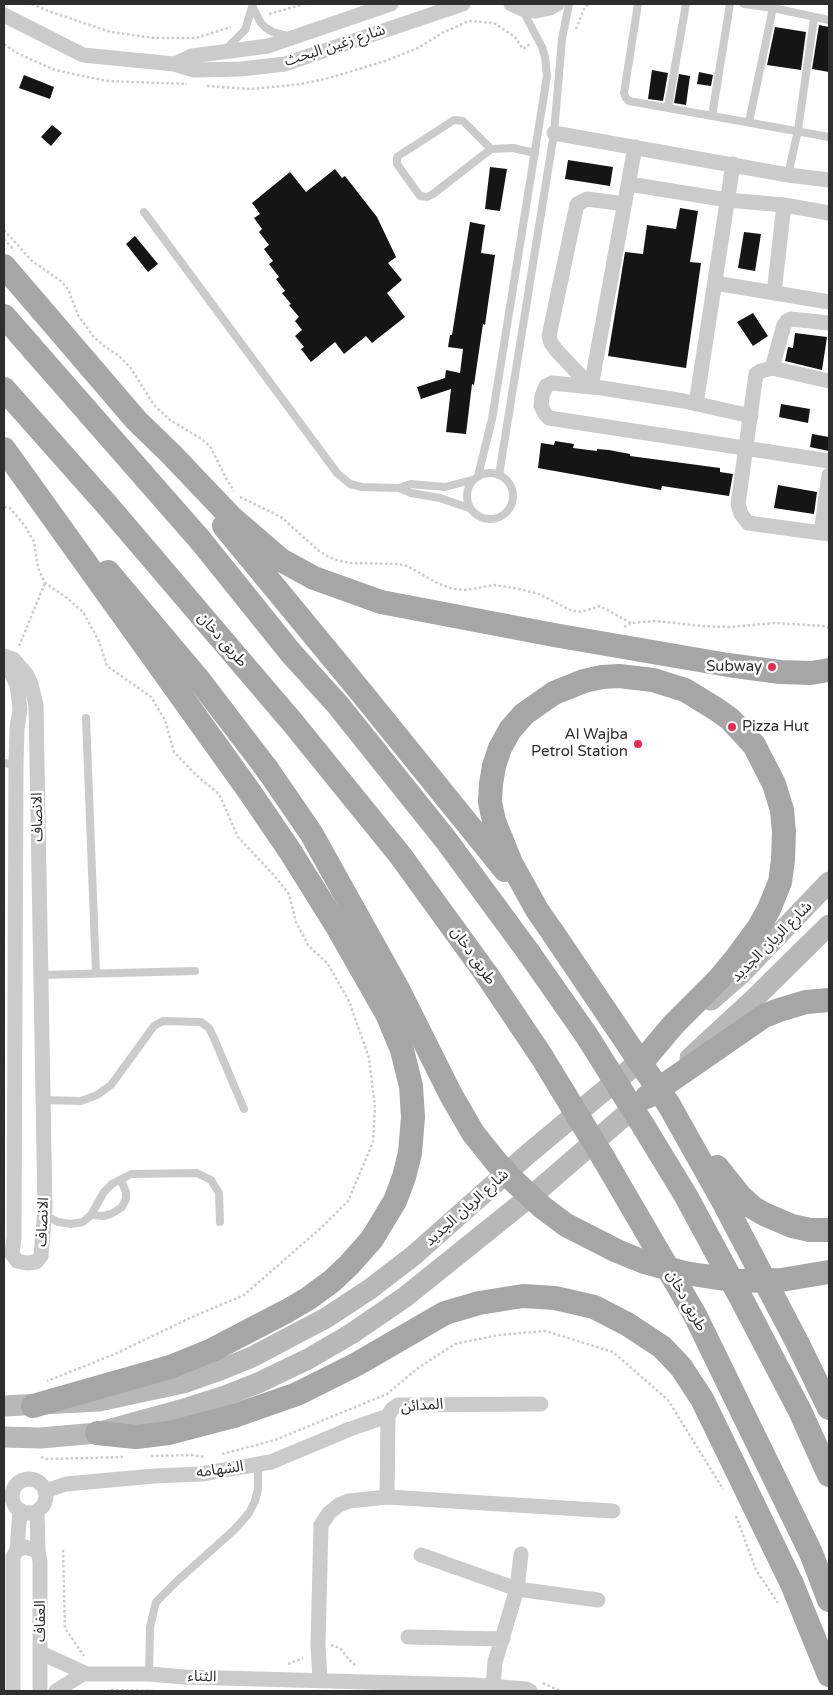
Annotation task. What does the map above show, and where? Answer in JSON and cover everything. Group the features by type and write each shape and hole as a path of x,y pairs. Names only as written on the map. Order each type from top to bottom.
{"main road":[{"path":"10,260 141,410 361,692 537,910 672,1109 728,1181 752,1207 764,1214 792,1226 810,1230 829,1230"},
{"path":"4,316 201,541 292,653 338,706 446,840 530,953 587,1036 686,1196 800,1411 829,1475"},
{"name":"طريق دخان","path":"4,389 107,505 293,723 400,855 487,975 542,1057 604,1159 699,1324 811,1553 829,1600"},
{"path":"141,410 172,454 231,517 281,560 314,578 381,602 554,635 780,672 811,673 829,670"},
{"path":"4,449 198,680 267,768 320,849 398,989 451,1095 473,1133 497,1163 535,1201 566,1225 617,1251 644,1262 684,1273 738,1281 781,1280 829,1272"},
{"path":"4,449 125,621 247,788 290,851 333,920 387,1014 402,1050 411,1086 413,1117 410,1153 395,1201 372,1239 332,1281 287,1311 212,1350 170,1367 33,1406"},
{"path":"537,910 500,840 490,802 491,784 500,748 510,730 524,714 554,693 584,681 602,677 634,677 653,680 685,690 730,719 754,745 774,784 782,810 784,832 780,882 759,928 719,979 673,1025 647,1056"},
{"name":"شارع الريان الجديد","path":"4,1406 33,1406 99,1401 183,1383 252,1357 326,1318 370,1289 413,1256 528,1154 647,1056 741,974 829,882"},
{"name":"شارع الريان الجديد","path":"4,1437 41,1438 97,1433 181,1410 258,1383 308,1359 351,1334 405,1297 496,1225 647,1097 755,998 829,925"},
{"path":"647,1097 764,1016 806,1002 829,1000"},
{"path":"672,1109 794,1335 829,1408"},
{"path":"97,1433 136,1438 234,1416 297,1394 358,1364 445,1313 479,1303 523,1296 555,1298 594,1307 627,1324 662,1348 681,1367 702,1399 792,1584 829,1675"}],"street":[{"name":"شارع زغين البحث","path":"174,64 192,56 268,46 391,4"},
{"name":"شارع زغين البحث","path":"4,15 83,55 174,64 194,70 241,69 285,64 463,4"},
{"path":"517,6 536,10 550,8 557,4"},
{"path":"554,133 788,175 829,180"},
{"path":"591,387 635,147"},
{"path":"696,404 733,164"},
{"path":"629,184 728,200 784,205 829,213"},
{"path":"591,387 557,351 551,343 549,336 577,204 587,199 625,204"},
{"path":"774,293 784,205"},
{"path":"715,283 829,302"},
{"path":"772,368 784,325 787,321 791,319 829,323"},
{"path":"829,380 772,368 756,374 738,504 741,514 748,523 825,534 829,475"},
{"path":"751,416 696,404 591,387 552,383 546,386 541,406 544,414 550,418 829,461"},
{"name":"الانصاف","path":"7,658 27,675 36,705 45,1208 41,1256 36,1262 27,1263 17,1261 12,1254 14,1238 10,764 20,709 18,685 7,658"},
{"name":"المدائن","path":"387,1497 388,1416 392,1409 398,1405 541,1404"},
{"name":"الشهامه","path":"45,1491 66,1484 201,1474 271,1462 350,1429 388,1416"},
{"path":"33,1480 38,1482 45,1491 44,1503 37,1511 31,1513 20,1510 13,1501 14,1489 10,1482 33,1480"},
{"path":"320,1680 318,1645 321,1525 329,1513 339,1505 387,1497 613,1511"},
{"name":"العفاف","path":"13,1691 8,1649 9,1612 13,1557 17,1550 20,1510"},
{"name":"العفاف","path":"37,1511 40,1561 40,1691"},
{"path":"17,1550 25,1547 38,1551"},
{"path":"493,1686 495,1662 517,1589 521,1554"},
{"path":"421,1555 517,1589 598,1600"},
{"path":"408,1637 503,1639"},
{"name":"الثناء","path":"41,1653 85,1674 149,1674 183,1686 320,1680 493,1686 530,1691"},
{"path":"56,1691 85,1674"}],"lane":[{"path":"499,475 554,133 562,39 569,4"},
{"path":"638,4 624,93 629,101 829,137"},
{"path":"668,107 686,4"},
{"path":"712,116 730,4"},
{"path":"744,4 774,6 814,18 829,20"},
{"path":"224,51 240,36 249,21 253,6"},
{"path":"253,6 258,18 266,28 272,32 292,37"},
{"path":"469,508 466,501 468,486 475,478 492,419 547,76 545,57 538,37 517,6"},
{"path":"749,122 774,6"},
{"path":"788,175 798,130 814,18"},
{"path":"491,149 463,121 454,120 402,153 397,157 396,164 420,196 426,197 433,194 491,149 513,148 535,153"},
{"path":"144,212 337,473 350,484 362,487 399,488 411,484 445,487 492,473 499,475 510,485 513,499 507,512 494,520 487,520 480,518 469,508 440,498 411,493 399,488"},
{"path":"86,718 96,973"},
{"path":"41,974 194,972"},
{"path":"43,1100 81,1101 98,1095 112,1085 154,1026 163,1021 201,1022 213,1036 244,1109"},
{"path":"44,1215 58,1222 71,1224 83,1222 91,1215 104,1192 112,1184 131,1174 197,1173 211,1180 219,1193 220,1222"},
{"path":"91,1215 111,1214 122,1207 126,1199 126,1192 121,1180"},
{"path":"149,1674 150,1627 156,1602 234,1530 249,1513 256,1495 258,1464"}],"path":[{"path":"32,4 111,32 154,38 196,38 249,21"},
{"path":"258,18 304,4"},
{"path":"469,21 494,24 514,38 523,49 538,37"},
{"path":"4,230 32,261 61,281 72,296 78,315 105,348 118,355 130,367 154,405 170,420 210,446 226,478 241,498 281,517 329,558 350,563 386,563 407,566 439,584 454,589 466,590 494,585 515,588 539,594 570,610 581,612 600,606 631,623"},
{"path":"4,239 10,260"},
{"path":"82,327 101,349"},
{"path":"141,410 166,423"},
{"path":"4,507 10,508 26,526 34,542 38,568 45,583 83,612 99,641 107,666 151,697 165,720 174,752 196,775 219,794 238,837 289,894 296,922 308,945 328,964 349,1002 369,1058 375,1108 373,1142 348,1201 322,1227 244,1295 190,1318 115,1354 40,1384"},
{"path":"7,658 45,583"},
{"path":"628,632 619,630 631,623 656,621 702,626 730,627 775,623 824,626 829,628"},
{"path":"217,1455 275,1440 387,1394 418,1368 455,1344 498,1335 545,1331 613,1352 668,1400 728,1497"},
{"path":"143,1456 191,1455 208,1458"},
{"path":"39,1456 47,1459 133,1456"},
{"path":"736,1515 756,1570 780,1606"},
{"path":"63,1550 64,1628 84,1656 85,1674"},
{"path":"109,1690 183,1686"}],"building":[{"path":"819,25 829,27 829,72 812,69"},
{"path":"775,27 806,32 801,70 767,65"},
{"path":"652,70 668,73 663,101 648,99"},
{"path":"699,72 713,75 711,86 697,84"},
{"path":"679,74 690,76 686,105 674,103"},
{"path":"24,75 54,87 50,99 19,88"},
{"path":"52,125 62,133 51,146 41,137"},
{"path":"568,160 613,167 610,186 565,179"},
{"path":"490,167 507,169 500,211 485,209"},
{"path":"335,169 342,178 345,176 377,217 396,257 388,263 402,280 387,293 405,317 372,343 366,336 344,354 335,342 311,362 301,349 304,347 295,336 302,330 295,321 299,317 282,293 285,291 276,279 279,277 269,264 273,261 264,249 269,245 259,232 262,229 254,218 260,214 252,203 290,172 306,192"},
{"path":"680,208 698,211 690,262 701,263 686,368 608,356 625,252 643,254 647,225 676,229"},
{"path":"470,222 485,225 481,253 495,255 485,325 483,324 474,385 472,384 466,434 446,432 451,389 421,399 417,387 445,378 446,370 460,373 463,349 448,347 450,335 452,335"},
{"path":"744,232 761,234 755,271 738,268"},
{"path":"135,236 158,264 148,272 126,244"},
{"path":"753,313 768,336 753,346 737,322"},
{"path":"795,333 827,337 822,370 785,361 788,347 793,348"},
{"path":"781,404 810,409 808,423 779,417"},
{"path":"812,434 829,437 829,451 810,447"},
{"path":"555,441 574,444 573,448 597,451 597,449 609,450 630,454 630,456 720,468 720,472 733,474 729,496 662,486 661,490 538,468 541,443 554,445"},
{"path":"778,485 817,492 814,514 774,508"}],"place":[{"name":"Subway","path":"772,667"},
{"name":"Pizza Hut","path":"732,727"},
{"name":"Al Wajba Petrol Station","path":"638,744"}]}
